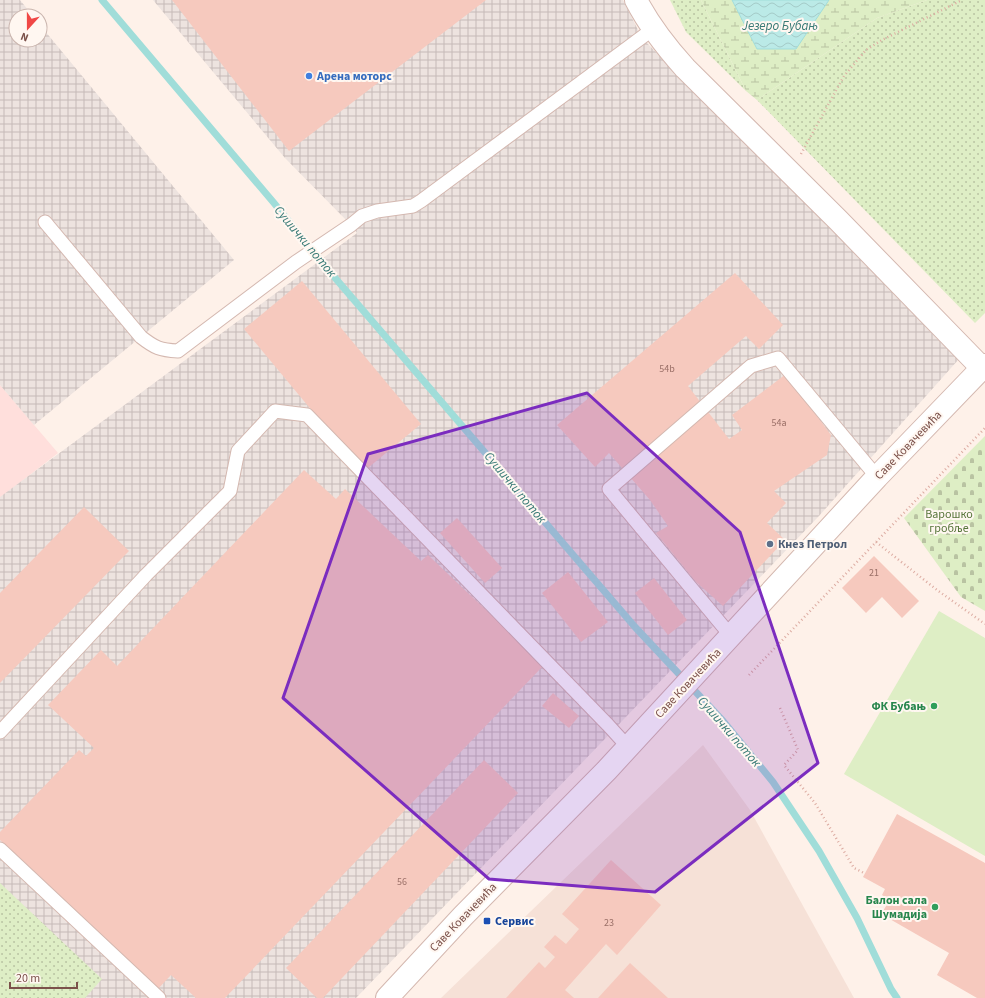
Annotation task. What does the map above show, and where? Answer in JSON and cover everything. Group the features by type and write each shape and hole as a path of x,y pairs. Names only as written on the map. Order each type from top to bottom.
{"street":[{"path":"636,0 653,29 685,68 983,366"},
{"name":"Саве Ковачевића","path":"387,998 463,916 607,770 877,477 983,366"}],"lane":[{"path":"45,222 141,337 152,346 164,350 178,351 296,262 362,216 377,211 408,207 421,201 653,29"},
{"path":"724,644 609,489 752,366 778,358 877,477"},
{"path":"0,732 146,575 230,491 238,451 276,411 307,415 603,719 628,747"},
{"path":"0,849 159,998"}],"path":[{"path":"791,174 844,76 866,50 962,0"},
{"path":"749,675 985,428"},
{"path":"876,542 985,624"},
{"path":"780,708 798,750 784,765 815,803 854,868 864,873"}],"highlighted area":[{"path":"587,393 740,532 818,763 655,892 489,879 283,698 368,454"}],"shaded area":[{"path":"0,0 20,0 26,8 8,8 8,48 48,48 48,35 234,260 34,425 0,385"},
{"path":"153,0 623,0 642,38 959,359 819,516 356,998 0,998 0,497 357,233 351,225 285,158"},
{"path":"0,385 58,453 0,498"},
{"path":"703,745 750,810 854,998 441,998"}],"green space":[{"path":"670,0 701,0 746,91 686,32"},
{"path":"701,0 732,0 757,49 795,49 829,0 927,0 877,18 757,100 746,91"},
{"path":"927,0 985,0 985,313 975,323 757,100 877,18"},
{"name":"Варошко гробље","path":"985,436 985,611 961,597 904,518"},
{"name":"ФК Бубањ","path":"939,611 985,638 985,856 844,774"},
{"path":"0,883 102,979 85,998 0,998"}],"water":[{"name":"Језеро Бубањ","path":"732,0 829,0 796,49 757,49"}],"building":[{"name":"Арена моторс","path":"172,0 486,0 289,151"},
{"path":"735,273 783,325 759,349 746,336 688,386 729,439 742,430 732,415 786,374 831,435 827,455 774,491 786,503 767,523 785,540 723,606 696,582 656,533 668,526 650,500 609,453 595,467 557,425"},
{"path":"302,281 421,424 363,472 244,329"},
{"path":"304,470 336,499 345,489 421,561 428,555 544,665 225,998 196,998 171,975 157,990 0,840 0,832 79,750 86,756 94,748 48,705 101,650 117,666"},
{"path":"84,507 129,551 0,683 0,593"},
{"path":"457,518 502,568 485,583 440,533"},
{"path":"874,556 919,601 902,618 882,597 866,613 842,588"},
{"path":"568,572 608,622 581,642 542,593"},
{"path":"654,578 687,620 668,635 635,593"},
{"path":"553,693 579,716 569,728 542,706"},
{"path":"484,760 518,793 323,998 317,998 286,968"},
{"name":"Балон сала Шумадија","path":"897,814 985,863 985,998 977,998 937,975 949,953 881,914 890,900 882,895 885,889 863,877"},
{"path":"611,860 661,905 617,955 606,944 565,990 574,998 506,998 539,962 545,968 555,957 544,947 555,935 566,944 579,929 562,914"},
{"path":"630,963 668,998 598,998"}],"waterway":[{"name":"Сушички поток","path":"102,0 274,203 330,272 635,627 723,721 773,782 819,851 857,918 891,989 897,998"}],"place":[{"name":"Арена моторс","path":"309,76"},
{"name":"Кнез Петрол","path":"770,544"},
{"name":"ФК Бубањ","path":"934,706"},
{"name":"Балон сала Шумадија","path":"935,907"},
{"name":"Сервис","path":"487,921"}]}
